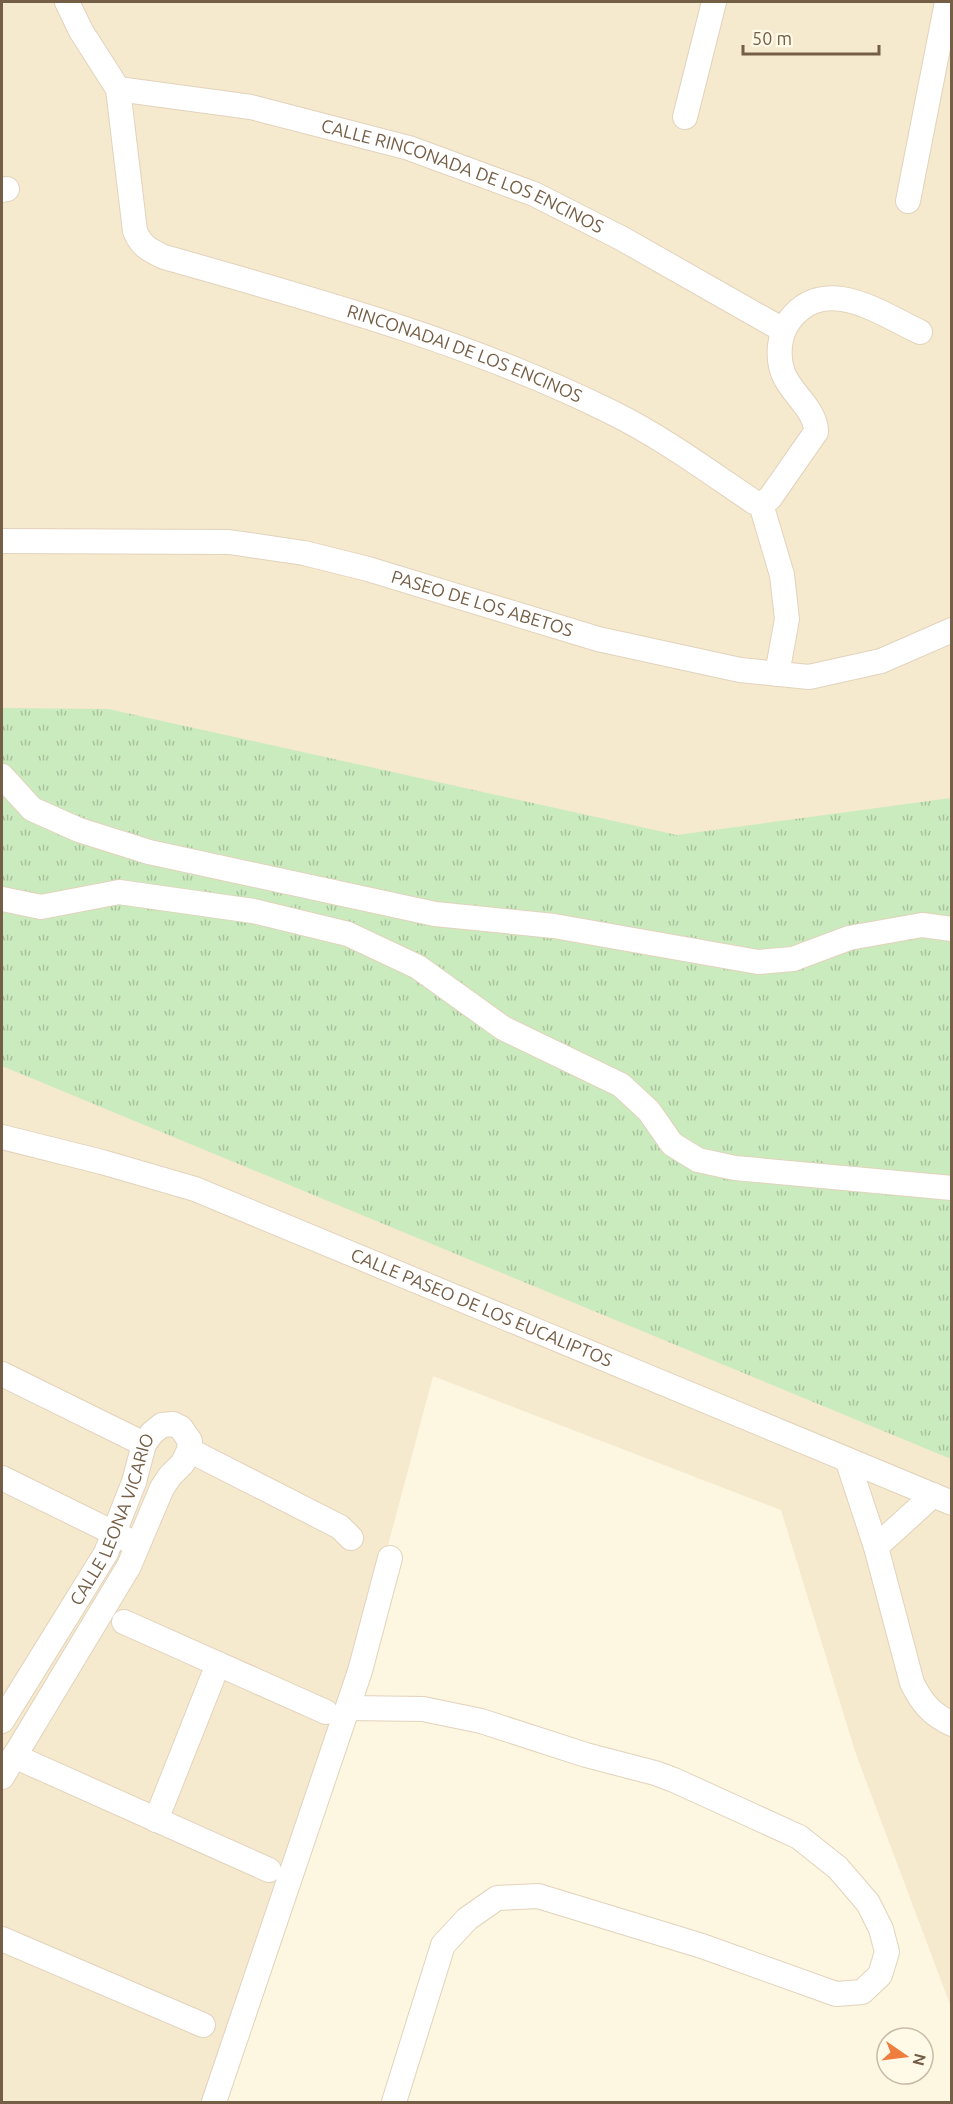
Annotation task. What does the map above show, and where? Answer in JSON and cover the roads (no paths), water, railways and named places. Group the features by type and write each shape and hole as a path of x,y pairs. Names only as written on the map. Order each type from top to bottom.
{"street":[{"path":"67,2 81,31 118,89"},
{"path":"685,117 714,2"},
{"path":"908,201 947,2"},
{"name":"RINCONADAI DE LOS ENCINOS","path":"118,89 135,231 146,249 164,257 305,297 534,376 614,413 678,451 754,502 761,504"},
{"name":"CALLE RINCONADA DE LOS ENCINOS","path":"118,89 251,106 409,148 534,194 612,233 783,330"},
{"path":"777,674 787,619 782,575 761,504 770,498 816,432 816,425 810,414 783,374 779,351 783,330 794,314 807,303 829,297 853,300 920,332"},
{"name":"PASEO DE LOS ABETOS","path":"2,541 229,542 304,553 368,568 598,639 740,670 777,674 809,677 881,661 951,630"},
{"path":"2,776 32,809 89,833 149,852 435,914 554,926 758,962 793,959 849,938 922,925 951,929"},
{"path":"2,899 41,907 119,892 253,912 348,933 418,968 503,1028 621,1084 649,1111 672,1144 698,1160 735,1168 951,1188"},
{"name":"CALLE PASEO DE LOS EUCALIPTOS","path":"2,1137 102,1162 195,1189 423,1282 848,1462 942,1499"},
{"path":"2,1374 144,1444"},
{"name":"CALLE LEONA VICARIO","path":"2,1777 129,1566 162,1488 183,1462 189,1450 190,1441 181,1428 172,1424 162,1425 144,1444 134,1482 106,1553 3,1718 29,1730"},
{"path":"189,1450 340,1527 351,1538"},
{"path":"848,1462 876,1547 912,1683 928,1709 951,1724"},
{"path":"2,1478 138,1545"},
{"path":"876,1547 942,1499"},
{"path":"214,2103 337,1710 390,1558"},
{"path":"124,1622 218,1664 337,1710 423,1709 481,1721 586,1755 674,1780 799,1838 838,1868 868,1903 882,1929 886,1952 880,1975 862,1992 836,1994 702,1946 538,1896 497,1898 467,1919 443,1945 394,2103"},
{"path":"156,1820 218,1664"},
{"path":"14,1756 269,1870"},
{"path":"2,1939 203,2025"}]}
